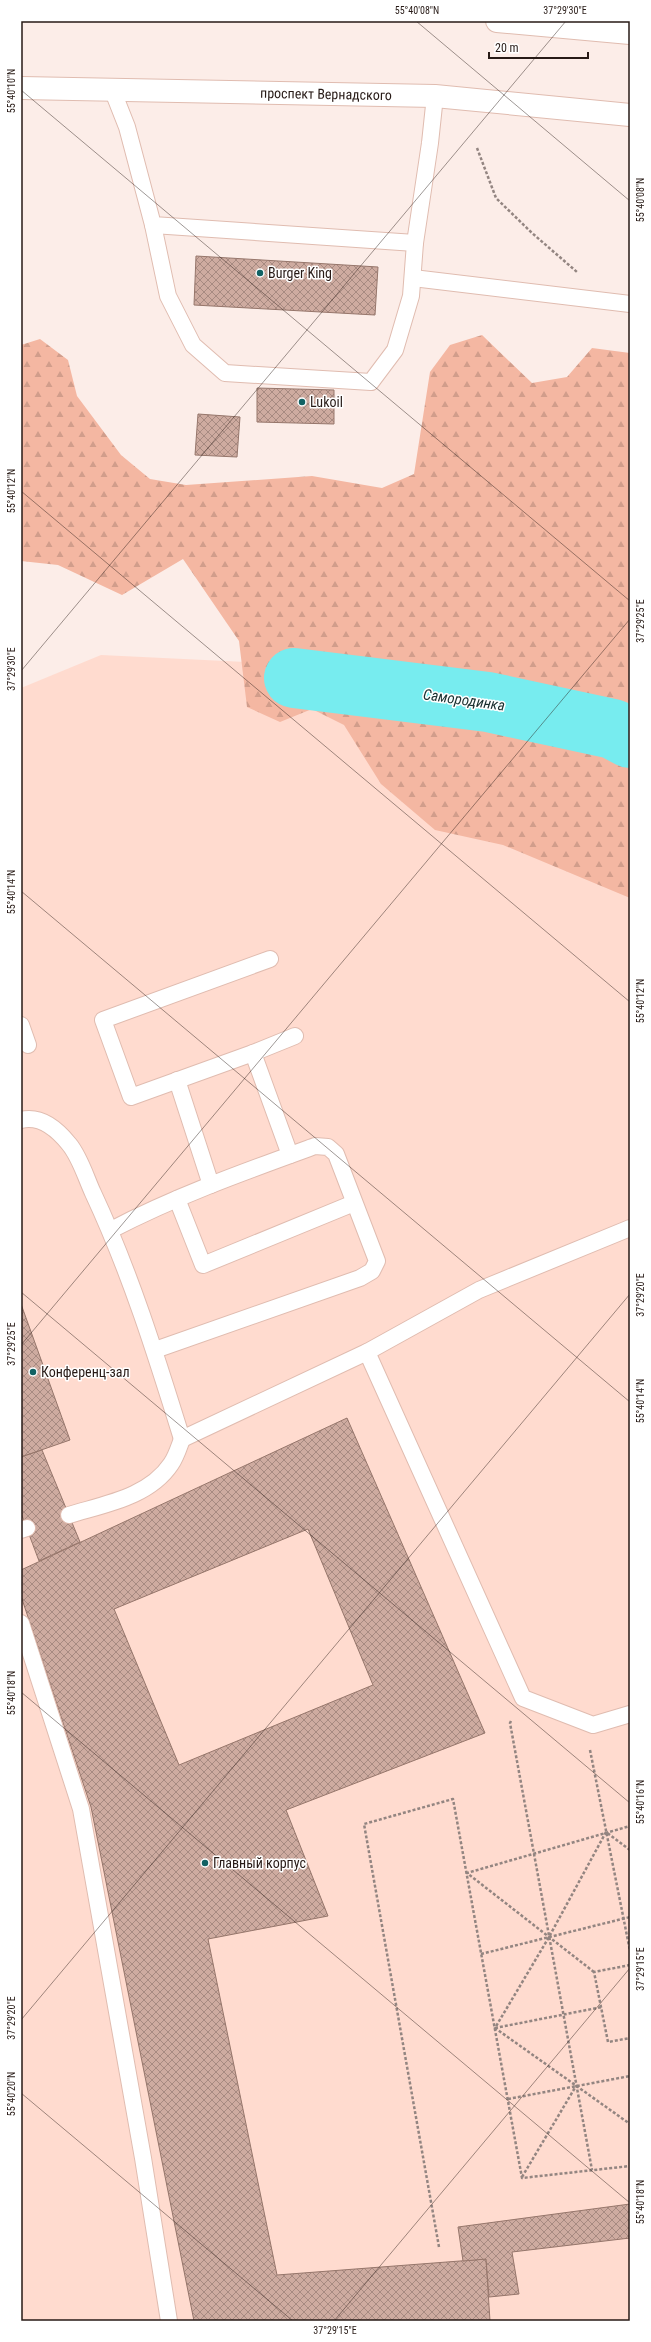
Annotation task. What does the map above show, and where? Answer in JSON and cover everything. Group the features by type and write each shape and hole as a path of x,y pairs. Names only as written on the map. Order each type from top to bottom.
{"main road":[{"path":"497,21 630,33"},
{"name":"проспект Вернадского","path":"21,88 435,96 630,115"}],"lane":[{"path":"112,89 127,127 153,225 168,296 192,345 225,373 371,382 395,350 411,296 415,243 430,142 435,96"},
{"path":"153,225 415,243"},
{"path":"413,278 630,304"},
{"path":"270,959 103,1020 131,1097 253,1053 295,1036"},
{"path":"21,1025 28,1045"},
{"path":"253,1053 290,1155"},
{"path":"177,1080 211,1185"},
{"path":"21,1120 30,1117 51,1125 70,1145 111,1230 155,1350 182,1439 172,1464 154,1483 139,1492 69,1515"},
{"path":"111,1230 211,1185 315,1146 328,1147 336,1154 377,1261 372,1272 360,1278 155,1350"},
{"path":"177,1199 203,1265 354,1203"},
{"path":"182,1439 367,1352 479,1290 630,1228"},
{"path":"367,1352 523,1698 593,1725 630,1714"},
{"path":"21,1623 81,1809 143,2158 169,2321"}],"path":[{"path":"477,148 496,198 532,233 579,273"},
{"path":"523,1698 510,1724 592,2170"},
{"path":"593,1725 588,1741 630,1951"},
{"path":"439,2247 364,1824 453,1799 522,2178"},
{"path":"467,1873 630,1826"},
{"path":"606,1832 630,1850"},
{"path":"495,2028 549,1937 606,1832"},
{"path":"467,1873 594,1972 608,2042 630,2038"},
{"path":"481,1954 630,1917"},
{"path":"594,1972 630,1965"},
{"path":"495,2028 602,2007"},
{"path":"495,2028 630,2124"},
{"path":"508,2099 630,2076"},
{"path":"522,2178 576,2086"},
{"path":"522,2178 630,2166"}],"shaded area":[{"path":"101,655 630,681 630,2321 21,2321 21,688"}],"green space":[{"path":"482,335 532,383 567,377 592,348 630,353 630,898 503,845 435,830 381,784 344,725 312,709 280,722 247,707 239,641 183,559 122,595 58,565 21,561 21,345 40,339 68,360 77,396 121,455 150,479 186,485 312,476 382,488 414,474 430,372 450,345"}],"building":[{"path":"196,256 378,267 375,315 194,305"},
{"path":"257,388 334,390 334,424 257,422"},
{"path":"198,414 240,417 237,457 195,455"},
{"name":"Конференц-зал","path":"21,1304 70,1440 21,1457"},
{"name":"Главный корпус","path":"347,1418 485,1733 286,1810 328,1916 208,1939 277,2275 486,2259 490,2321 194,2321 91,1807 21,1596 21,1570","holes":["308,1529 373,1685 179,1765 114,1609"]},
{"path":"42,1450 80,1542 39,1561 21,1513 21,1457"},
{"path":"630,2204 630,2238 512,2252 519,2294 489,2297 486,2259 463,2261 458,2227"}],"waterway":[{"name":"Самородинка","path":"294,678 488,702 613,729 630,738"}],"place":[{"name":"Burger King","path":"260,273"},
{"name":"Lukoil","path":"302,402"},
{"name":"Конференц-зал","path":"33,1372"},
{"name":"Главный корпус","path":"205,1863"}]}
